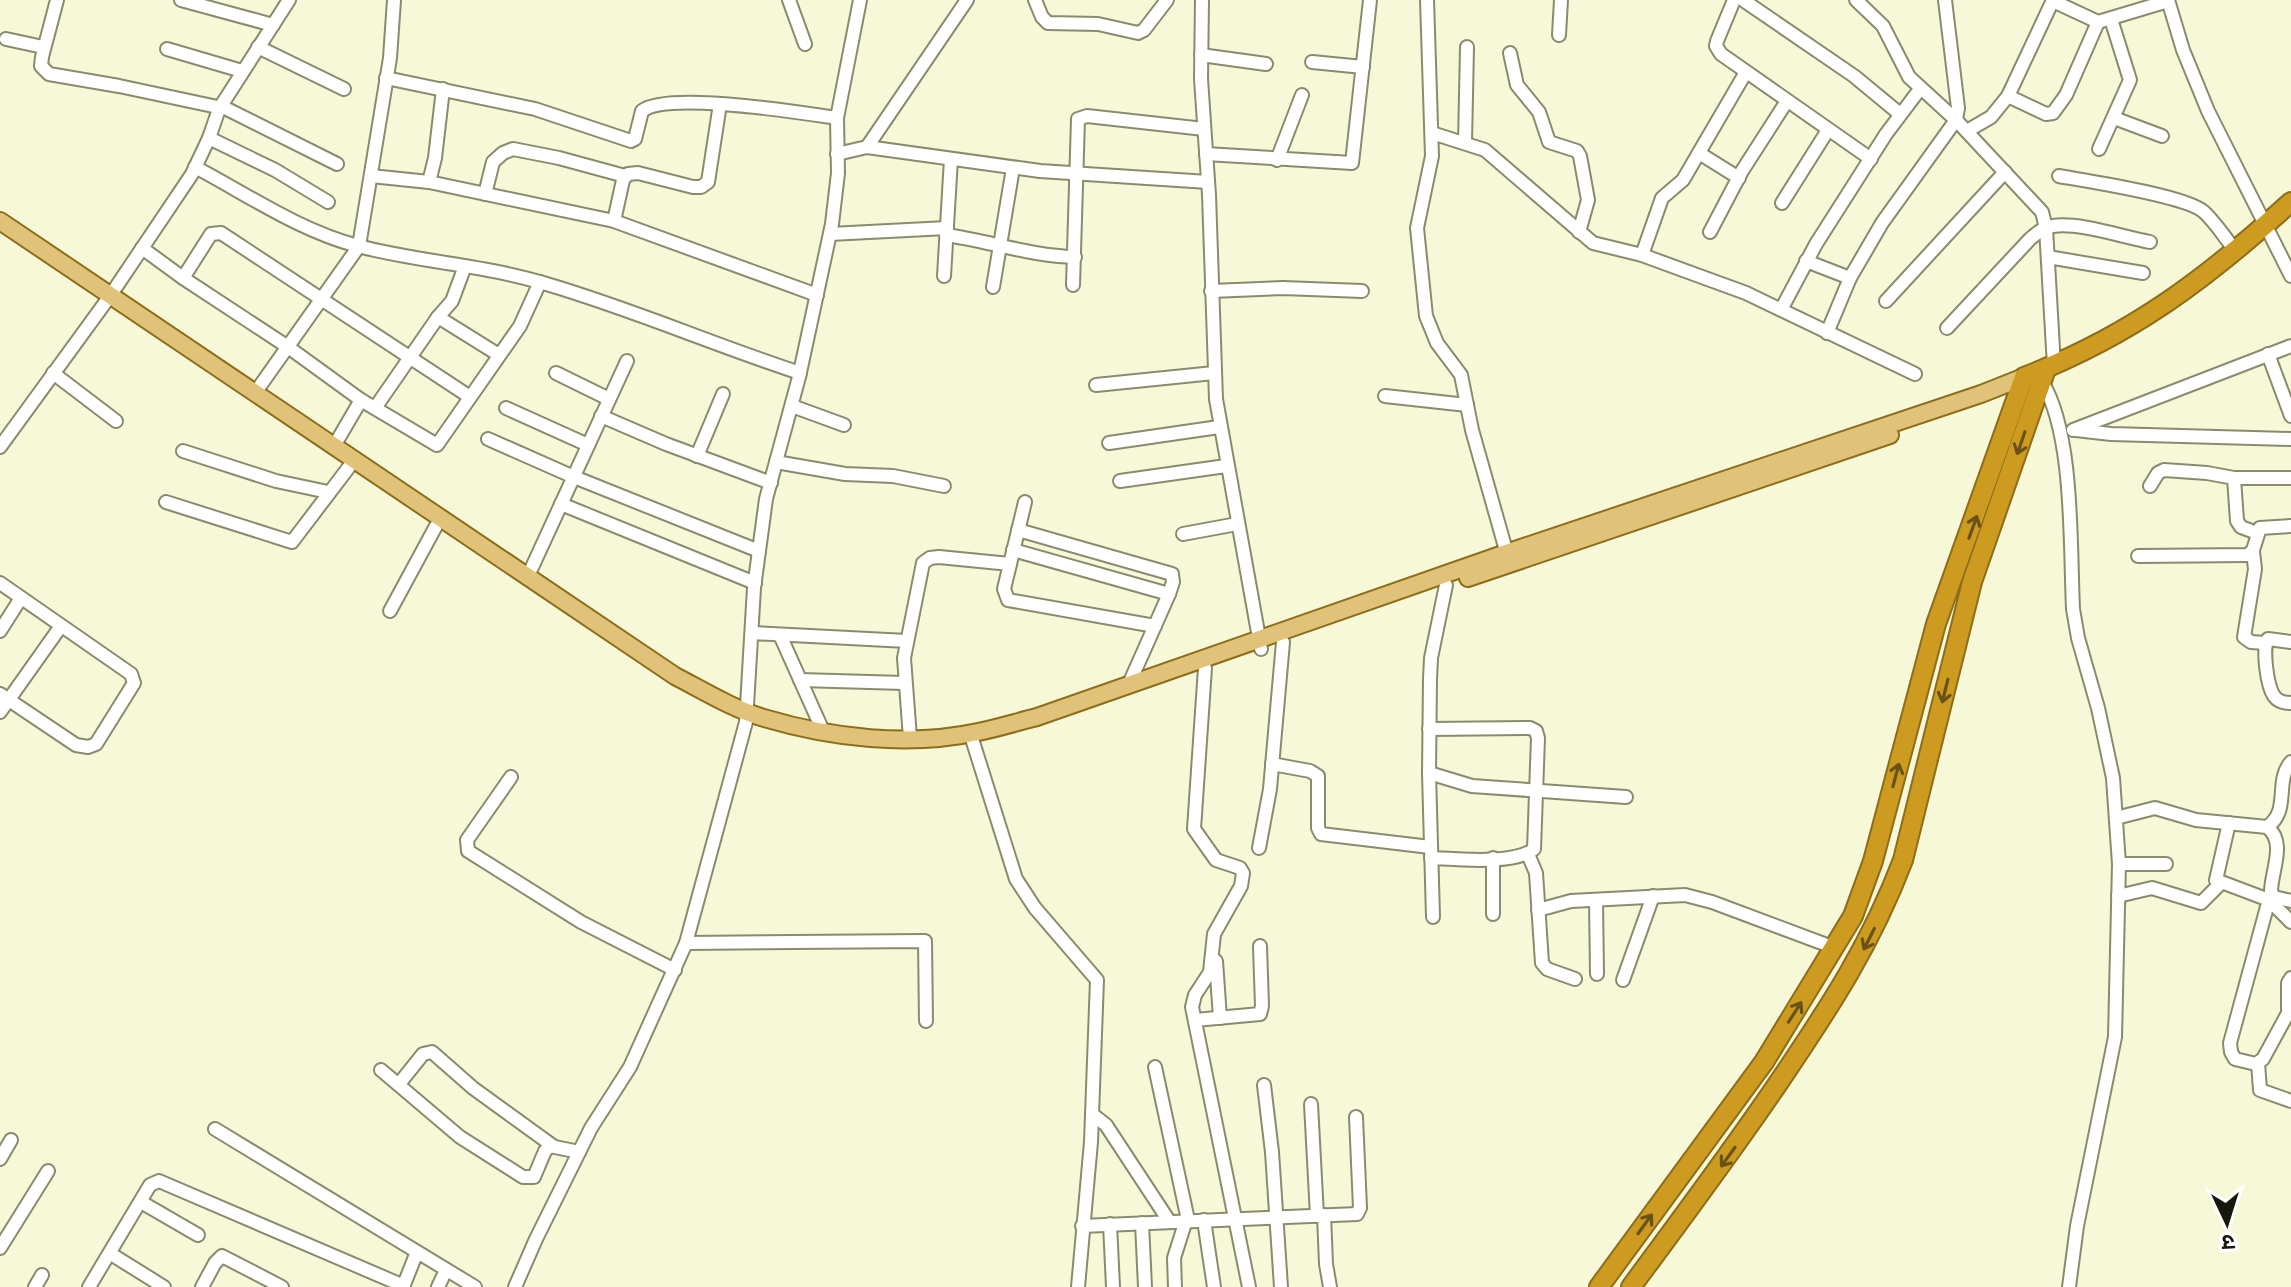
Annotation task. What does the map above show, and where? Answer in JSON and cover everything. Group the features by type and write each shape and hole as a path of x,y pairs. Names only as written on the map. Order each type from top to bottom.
{"highway":[{"path":"2037,377 2097,358 2143,332 2204,290 2269,229 2291,202"},
{"path":"1599,1287 1764,1062 1853,916 1873,861 1936,624 2037,377 2136,325 2197,282 2235,250 2291,215"},
{"path":"1631,1287 1730,1154 1835,1000 1867,945 1889,898 1903,860 1972,582 2037,377"}],"main road":[{"path":"0,221 107,300 667,683 710,707 811,740 870,749 922,748 973,742 1042,725 1205,668 1260,644 1283,642 1446,585 1508,558"},
{"path":"0,232 255,393 675,676 747,717 869,738 976,733 1037,717 1129,684 1260,644 2037,377"}],"street":[{"path":"57,0 43,47 41,66 49,74 219,109 243,117 337,164"},
{"path":"181,0 273,25"},
{"path":"0,447 107,300 195,167 219,109 289,0"},
{"path":"255,393 359,246 386,78 394,0"},
{"path":"789,0 805,44"},
{"path":"515,1287 591,1128 630,1067 686,943 747,717 759,551 771,483 800,373 830,234 837,118 860,0"},
{"path":"867,147 967,0"},
{"path":"1035,0 1048,23 1098,24 1135,34 1144,30 1167,0"},
{"path":"1202,0 1201,55 1214,373 1219,427 1260,644"},
{"path":"1206,154 1352,163 1370,0"},
{"path":"1427,0 1432,156 1417,228 1426,316 1437,343 1459,369 1508,558"},
{"path":"1559,35 1561,0"},
{"path":"1734,0 1716,46 1721,54 1871,159"},
{"path":"1743,0 1854,76 1900,114"},
{"path":"1856,0 1883,26 1904,69 1920,89 1956,120 2038,207 2046,228 2048,257 2037,377 2067,429 2073,609 2113,778 2119,864 2115,1037 2077,1226 2069,1287"},
{"path":"1827,333 1850,278 1897,199 1956,120 1958,108 1945,0"},
{"path":"1967,131 1991,117 2008,96 2053,0 2104,21 2168,0 2183,50 2208,111 2269,229 2286,254 2291,276"},
{"path":"2008,96 2046,114 2053,113 2066,95 2104,21"},
{"path":"2099,149 2130,80 2104,21"},
{"path":"6,39 43,47"},
{"path":"258,47 344,89"},
{"path":"1465,143 1467,47"},
{"path":"167,49 242,71"},
{"path":"1510,53 1515,80 1539,112 1548,140 1556,146 1574,150 1580,156 1588,200 1579,232"},
{"path":"1201,55 1266,64"},
{"path":"1312,62 1363,67"},
{"path":"1642,255 1662,198 1683,180 1746,72"},
{"path":"386,78 535,109 631,141 635,139 642,111 647,107 765,106 837,118"},
{"path":"429,182 443,89"},
{"path":"1782,308 1806,261 1900,114 1920,89"},
{"path":"1277,160 1302,95"},
{"path":"1710,232 1787,101"},
{"path":"485,194 493,162 513,149 625,176 638,173 693,187 705,186 710,177 720,104"},
{"path":"1073,285 1076,123 1082,116 1204,129"},
{"path":"2114,118 2162,136"},
{"path":"1782,203 1828,130"},
{"path":"1432,133 1487,152 1593,243 1642,255 1782,308 1915,374"},
{"path":"209,138 275,170 328,202"},
{"path":"837,154 867,147 1013,168 1208,182"},
{"path":"1699,153 1739,178"},
{"path":"944,276 951,159"},
{"path":"195,167 315,232 359,246 540,282 661,321 800,373"},
{"path":"993,287 1013,168"},
{"path":"1886,301 2005,172"},
{"path":"371,176 429,182 614,221 817,295"},
{"path":"614,221 625,176"},
{"path":"2059,176 2150,193 2194,205 2203,210 2235,250"},
{"path":"1947,328 2030,239 2046,228 2056,225 2150,242"},
{"path":"830,234 946,231 1042,255 1075,257"},
{"path":"183,278 211,234 217,232 470,397"},
{"path":"142,248 361,400 438,445 520,326 540,282"},
{"path":"2048,257 2143,273"},
{"path":"1806,261 1850,278"},
{"path":"375,408 452,301 465,266"},
{"path":"1211,291 1283,288 1362,291"},
{"path":"438,317 499,355"},
{"path":"2067,429 2291,346"},
{"path":"2268,354 2291,416"},
{"path":"528,576 627,361"},
{"path":"53,373 116,421"},
{"path":"556,373 609,399"},
{"path":"1096,385 1214,373"},
{"path":"697,456 723,394"},
{"path":"1385,396 1467,405"},
{"path":"334,446 361,400"},
{"path":"792,406 844,425"},
{"path":"506,408 588,445"},
{"path":"601,416 771,483"},
{"path":"1109,443 1219,427"},
{"path":"2067,429 2111,434 2291,439"},
{"path":"488,439 759,551"},
{"path":"183,451 276,481 328,492"},
{"path":"776,462 845,474 893,476 944,486"},
{"path":"1120,481 1226,466"},
{"path":"166,502 288,543 295,540 349,467"},
{"path":"2150,486 2158,473 2164,470 2234,478 2291,478"},
{"path":"2234,478 2238,523 2257,533"},
{"path":"1025,502 1004,594 1010,601 1155,626"},
{"path":"561,504 755,583"},
{"path":"1183,534 1237,524"},
{"path":"390,611 436,526"},
{"path":"2291,526 2264,527 2257,533 2253,552 2255,569 2244,637 2251,642 2265,643 2271,639 2291,642"},
{"path":"1018,530 1170,573 1174,578 1129,684"},
{"path":"1013,550 1169,594"},
{"path":"2138,556 2248,555 2253,552"},
{"path":"910,738 904,683 907,641 913,622 920,568 926,559 939,557 1010,564"},
{"path":"0,583 134,678 133,688 96,744 88,747 76,745 4,697"},
{"path":"1433,917 1429,773 1431,658 1446,585"},
{"path":"0,631 21,598"},
{"path":"0,712 4,697 61,626"},
{"path":"752,633 907,641"},
{"path":"780,635 823,731"},
{"path":"1259,848 1272,764 1283,642"},
{"path":"2265,643 2273,694 2278,700 2291,703"},
{"path":"1205,668 1194,829 1213,858 1240,868 1243,878 1214,934 1210,972 1192,1000 1249,1287"},
{"path":"800,680 904,683"},
{"path":"1429,729 1533,729 1538,738 1535,843 1528,854"},
{"path":"973,742 1014,874 1035,908 1097,980 1092,1114 1078,1287"},
{"path":"2267,827 2285,812 2286,768 2291,762"},
{"path":"1272,764 1310,771 1318,776 1318,828 1321,834 1430,852 1493,858 1528,854"},
{"path":"1429,773 1472,786 1626,797"},
{"path":"511,777 467,840 468,851 581,922 675,970"},
{"path":"2116,818 2155,808 2187,818 2267,827 2274,832 2278,845 2270,896 2240,997 2229,1047 2235,1059 2258,1063"},
{"path":"2229,823 2215,875 2221,883 2291,901"},
{"path":"1528,854 1536,873 1542,963 1547,969 1575,979"},
{"path":"1493,858 1493,914"},
{"path":"2119,864 2166,864"},
{"path":"2118,896 2152,888 2202,903 2221,883"},
{"path":"1538,910 1571,901 1685,895 1835,948"},
{"path":"1623,980 1653,896"},
{"path":"2270,896 2291,922"},
{"path":"1596,900 1597,974"},
{"path":"1214,934 1220,1018"},
{"path":"686,943 925,941 926,1021"},
{"path":"1195,1020 1255,1016 1261,1011 1260,946"},
{"path":"2291,978 2288,983 2288,1013 2258,1063 2260,1090 2291,1101"},
{"path":"399,1084 423,1054 432,1052 473,1088 553,1146 579,1152"},
{"path":"1155,1067 1187,1220 1174,1258 1175,1287"},
{"path":"381,1070 460,1137 523,1177 534,1177 545,1151 553,1146"},
{"path":"1264,1085 1281,1287"},
{"path":"1311,1104 1330,1287"},
{"path":"1092,1114 1106,1125 1169,1221"},
{"path":"1082,1226 1355,1214 1359,1211 1356,1117"},
{"path":"215,1129 475,1287"},
{"path":"0,1159 11,1140"},
{"path":"0,1248 48,1171"},
{"path":"89,1287 150,1185 159,1181 403,1286 417,1252"},
{"path":"141,1202 198,1235"},
{"path":"1204,1220 1214,1287"},
{"path":"1142,1223 1145,1287"},
{"path":"1110,1224 1113,1287"},
{"path":"111,1254 159,1286"},
{"path":"202,1287 222,1256 282,1287"},
{"path":"438,1287 446,1270"},
{"path":"35,1287 42,1275"}]}
